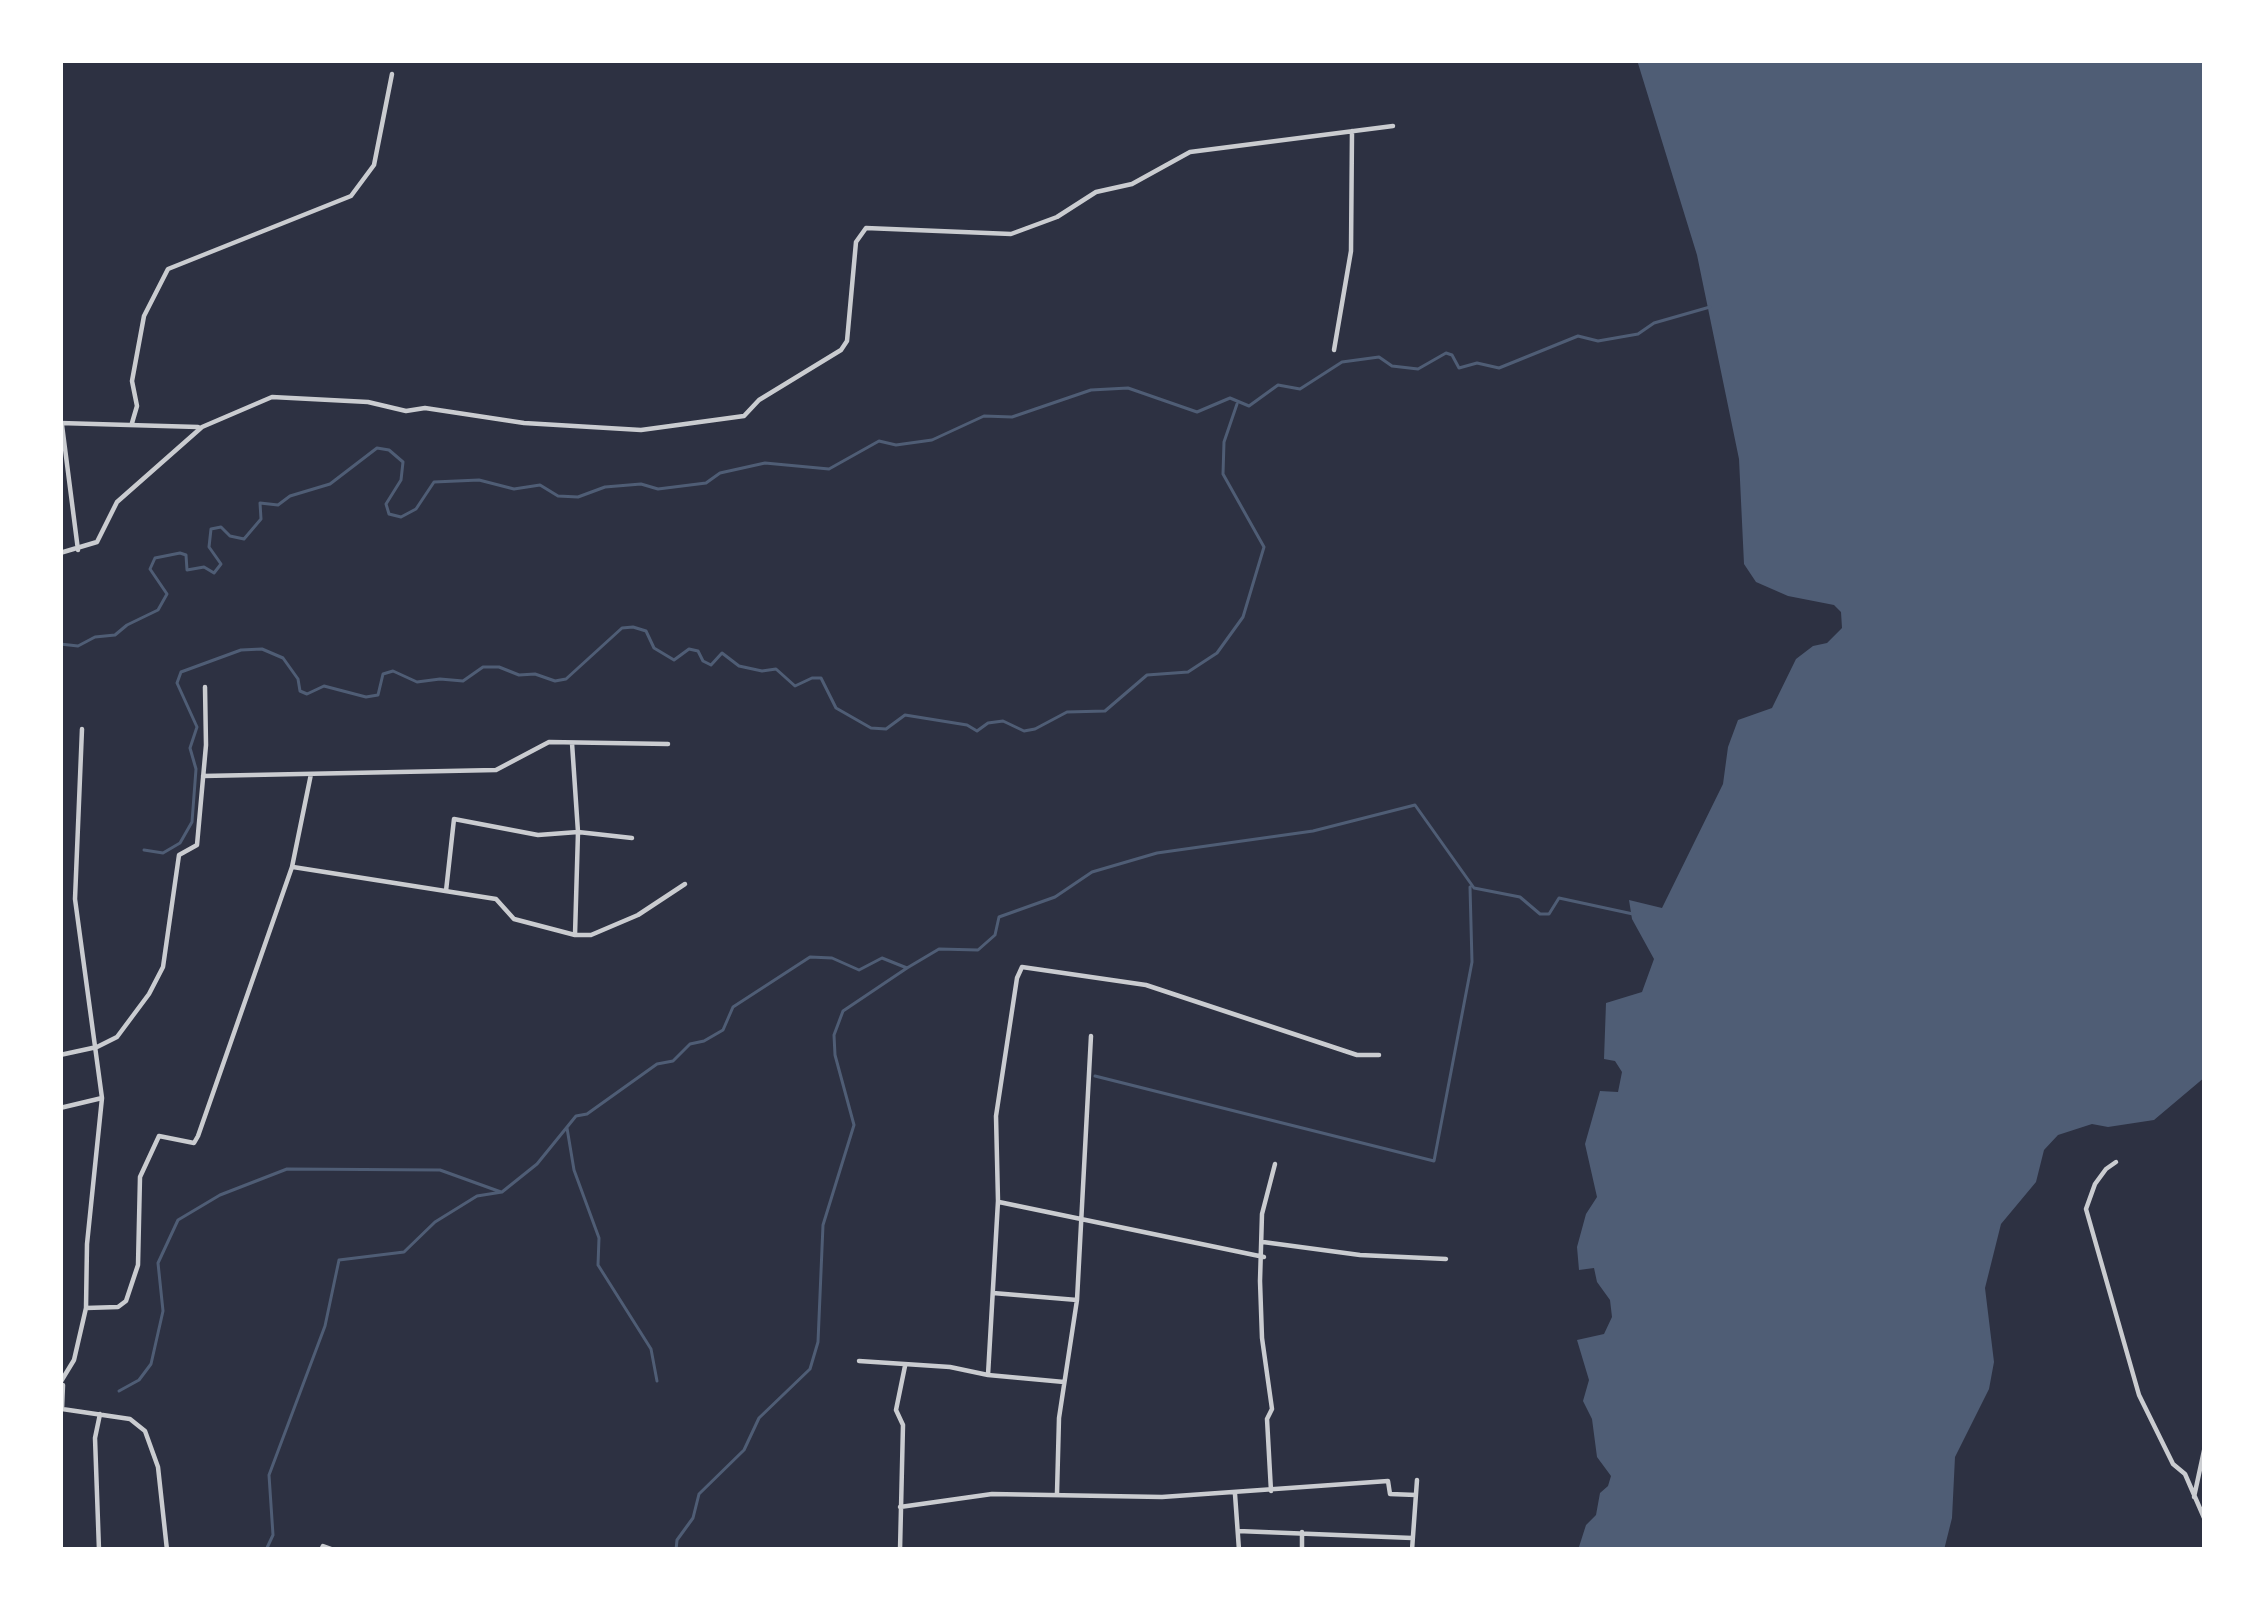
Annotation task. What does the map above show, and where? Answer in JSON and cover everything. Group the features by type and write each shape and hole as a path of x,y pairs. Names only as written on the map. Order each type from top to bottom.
{"street":[{"path":"132,423 137,406 132,381 145,316 168,269 351,196 374,165 392,74"},
{"path":"60,553 97,542 117,502 202,427 272,397 640,430 744,416 759,400 841,350 848,341 856,242 866,228 1011,234 1057,217 1096,192 1132,184 1190,152 1393,126"},
{"path":"1334,350 1351,250 1352,131"},
{"path":"78,550 61,423 202,427"},
{"path":"60,1055 97,1047 124,1031 163,967 178,855 196,845 205,687"},
{"path":"82,729 75,876 102,1098 87,1244 86,1308 74,1360 62,1383 62,1409 130,1419 145,1431 158,1468 166,1550"},
{"path":"202,776 496,770 549,742 668,744"},
{"path":"572,743 578,832 575,935"},
{"path":"86,1308 118,1307 126,1301 138,1264 140,1177 158,1136 194,1143 198,1136 292,867 311,774"},
{"path":"446,893 454,819 538,835 578,832 632,838"},
{"path":"292,867 496,899 514,919 575,935 591,935 638,915 685,884"},
{"path":"60,874 75,876"},
{"path":"988,1376 998,1202 996,1116 1022,968 1146,985 1357,1055 1379,1054"},
{"path":"1057,1492 1064,1382 1077,1300 1091,1036"},
{"path":"60,1108 102,1098"},
{"path":"2116,1162 2096,1184 2086,1209 2140,1395 2205,1520"},
{"path":"1271,1491 1267,1419 1272,1408 1260,1281 1262,1214 1275,1164"},
{"path":"998,1202 1264,1257"},
{"path":"1263,1242 1360,1255 1446,1259"},
{"path":"992,1293 1077,1300"},
{"path":"859,1361 1064,1382"},
{"path":"900,1550 903,1425 896,1409 906,1364"},
{"path":"99,1550 95,1438 100,1414"},
{"path":"2194,1497 2205,1446"},
{"path":"1412,1550 1417,1480"},
{"path":"900,1507 992,1494 1162,1497 1388,1481 1390,1494 1416,1495"},
{"path":"1235,1494 1239,1550"},
{"path":"1238,1531 1412,1538"},
{"path":"1302,1531 1302,1550"},
{"path":"321,1550 323,1546 334,1550"}],"water":[{"path":"1637,60 2205,60 2205,1077 2154,1120 2108,1127 2092,1124 2058,1135 2044,1150 2036,1182 2001,1224 1985,1288 1994,1362 1989,1389 1955,1457 1952,1518 1944,1550 1578,1550 1611,1476 1597,1457 1592,1419 1583,1401 1589,1380 1577,1340 1604,1334 1612,1317 1610,1300 1594,1268 1579,1270 1577,1247 1586,1214 1597,1197 1585,1144 1600,1091 1618,1092 1622,1072 1615,1061 1604,1059 1606,1003 1642,992 1654,959 1632,919 1629,900 1662,908 1723,784 1738,720 1772,708 1796,659 1813,646 1827,643 1842,628 1841,612 1834,605 1788,596 1756,582 1744,564 1739,459 1697,255"}],"waterway":[{"path":"60,644 78,646 95,637 115,635 158,610 167,594 150,569 155,558 180,553 186,555 187,570 204,567 214,573 221,564 209,547 211,529 221,527 230,536 244,539 261,519 260,503 278,505 290,496 330,484 377,448 389,450 403,462 401,480 386,504 389,514 401,517 416,509 434,482 479,480 514,489 540,485 558,496 578,497 605,487 641,484 658,489 706,483 720,473 765,463 829,469 879,441 896,445 932,440 984,416 1012,417 1091,390 1128,388 1197,412 1230,398 1249,406 1278,385 1300,389 1342,362 1379,357 1392,366 1418,369 1446,353 1459,368 1477,363 1499,368 1578,336 1598,341 1638,334 1654,323 1710,307"},
{"path":"144,850 163,853 180,843 192,822 196,769 190,748 197,727 177,683 181,672 241,650 262,649 283,658 298,679 300,691 307,694 324,686 366,697 378,695 383,674 393,671 417,682 463,681 483,667 566,679 622,628 633,627 646,631 654,648 674,660 689,649 698,651 711,665 722,653 739,666 776,669 795,686 821,678 836,708 871,728 886,729 905,715 967,725 977,731 1003,721 1024,731 1067,712 1105,711 1147,675 1188,672 1217,653 1243,617 1264,547 1223,474 1224,442 1237,404"},
{"path":"266,1550 273,1535 269,1475 325,1326 339,1260 404,1252 435,1222 477,1196 502,1192 537,1164 576,1116 587,1114 657,1064 673,1061 690,1044 723,1030 733,1007 810,957 832,958 859,970 882,958 907,968 939,949 978,950 995,935 999,917 1055,897 1092,872 1157,853 1313,831 1415,805 1474,888 1520,897 1540,914 1549,914 1559,898 1633,914"},
{"path":"1095,1076 1434,1161 1472,962 1470,887"},
{"path":"676,1550 699,1494 744,1450 759,1418 810,1369 818,1342 823,1225 854,1125 834,1035 843,1011 907,968"},
{"path":"567,1128 574,1170 599,1238 598,1265 651,1349 657,1381"},
{"path":"119,1391 139,1380 151,1364 163,1311 158,1263 178,1220 220,1195 287,1169 440,1170 501,1192"}]}
